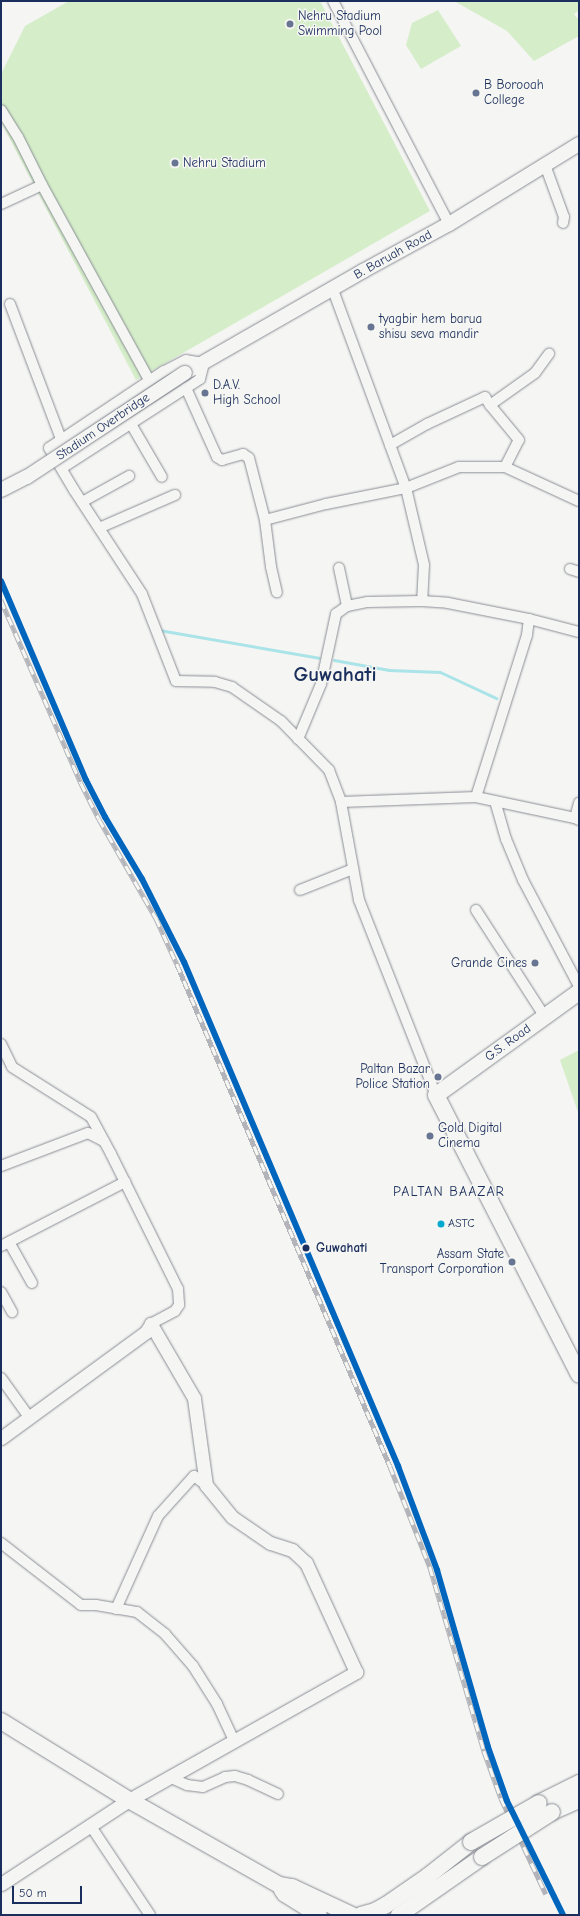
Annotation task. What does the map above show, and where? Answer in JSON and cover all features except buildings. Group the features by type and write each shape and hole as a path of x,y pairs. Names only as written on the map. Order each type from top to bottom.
{"main road":[{"name":"B. Baruah Road","path":"204,363 448,224 579,144"},
{"name":"Stadium Overbridge","path":"1,490 27,477 185,373 204,363"},
{"name":"G.S. Road","path":"436,1095 579,992"},
{"path":"436,1095 579,1374"},
{"path":"1,1721 129,1800 285,1886 352,1915"},
{"path":"361,1915 375,1911 386,1905 428,1876 471,1842 539,1803 579,1783"},
{"path":"399,1915 488,1853 552,1812 579,1800"},
{"path":"285,1886 285,1894 319,1915"}],"street":[{"path":"333,1 448,224"},
{"path":"1,110 18,137 149,380"},
{"path":"545,165 564,217 563,223"},
{"path":"1,204 42,184"},
{"path":"333,290 406,488 424,565 422,601"},
{"path":"10,304 61,439"},
{"path":"490,405 535,373 549,354"},
{"path":"62,468 200,379 204,363 186,360 149,380 49,448 142,594 176,681 215,682 232,687 281,721 329,770 340,802 359,900 436,1095"},
{"path":"186,388 217,457 222,460 243,454 249,458 265,520 271,567 278,592"},
{"path":"390,445 427,424 485,397 519,440 505,467"},
{"path":"131,424 162,477"},
{"path":"265,520 326,504 406,488 459,468 505,467 579,501"},
{"path":"82,502 129,476"},
{"path":"99,528 175,495"},
{"path":"339,568 347,606"},
{"path":"298,739 322,684 336,614 347,606 367,602 422,601 448,604 529,619 579,632"},
{"path":"476,796 527,635 529,619"},
{"path":"340,802 449,799 476,796 577,819 579,803"},
{"path":"495,800 506,839 523,880 579,986"},
{"path":"300,890 353,869"},
{"path":"476,910 545,1017"},
{"path":"1,1044 12,1067 91,1117 175,1282 179,1298 179,1305 175,1311 151,1324 146,1332 27,1414 1,1428"},
{"path":"1,1166 16,1162 88,1133 104,1141"},
{"path":"32,1283 5,1244 124,1182"},
{"path":"1,1292 12,1312"},
{"path":"151,1324 194,1398 206,1485"},
{"path":"1,1378 27,1414"},
{"path":"1,1438 27,1414"},
{"path":"1,1884 129,1800 356,1672 306,1563 292,1550 270,1543 232,1517 206,1485 194,1476 158,1516 116,1609"},
{"path":"1,1543 81,1605 96,1605 137,1612 165,1634 193,1666 216,1704 234,1740"},
{"path":"169,1777 187,1785 203,1787 225,1777 235,1776 248,1780 278,1794"},
{"path":"90,1825 150,1915"}],"green space":[{"name":"Nehru Stadium","path":"69,1 320,1 430,211 136,380 1,122 1,74 25,26"},
{"path":"454,1 579,1 579,11 574,14 579,20 579,36 534,61 507,31"},
{"path":"438,10 461,46 421,69 406,45 412,23"},
{"path":"579,1050 579,1115 560,1060"}],"waterway":[{"path":"159,630 319,658"},
{"path":"334,660 389,670 440,672 496,698"}],"railway":[{"path":"1,600 81,783 99,819 156,918 177,964 390,1466 430,1567 484,1751 501,1798 546,1894"}],"transit line":[{"path":"1,581 86,780 105,817 142,879 184,962 398,1466 437,1570 488,1747 507,1801 563,1915"}],"place":[{"name":"Nehru Stadium Swimming Pool","path":"290,24"},
{"name":"B Borooah College","path":"476,93"},
{"name":"Nehru Stadium","path":"175,163"},
{"name":"tyagbir hem barua shisu seva mandir","path":"371,327"},
{"name":"D.A.V. High School","path":"205,393"},
{"name":"Grande Cines","path":"535,963"},
{"name":"Paltan Bazar Police Station","path":"438,1077"},
{"name":"Gold Digital Cinema","path":"430,1136"},
{"name":"ASTC","path":"441,1224"},
{"name":"Guwahati","path":"306,1248"},
{"name":"Assam State Transport Corporation","path":"512,1262"}],"district":[{"name":"Guwahati","path":"335,674"},
{"name":"PALTAN BAAZAR","path":"449,1192"}]}
